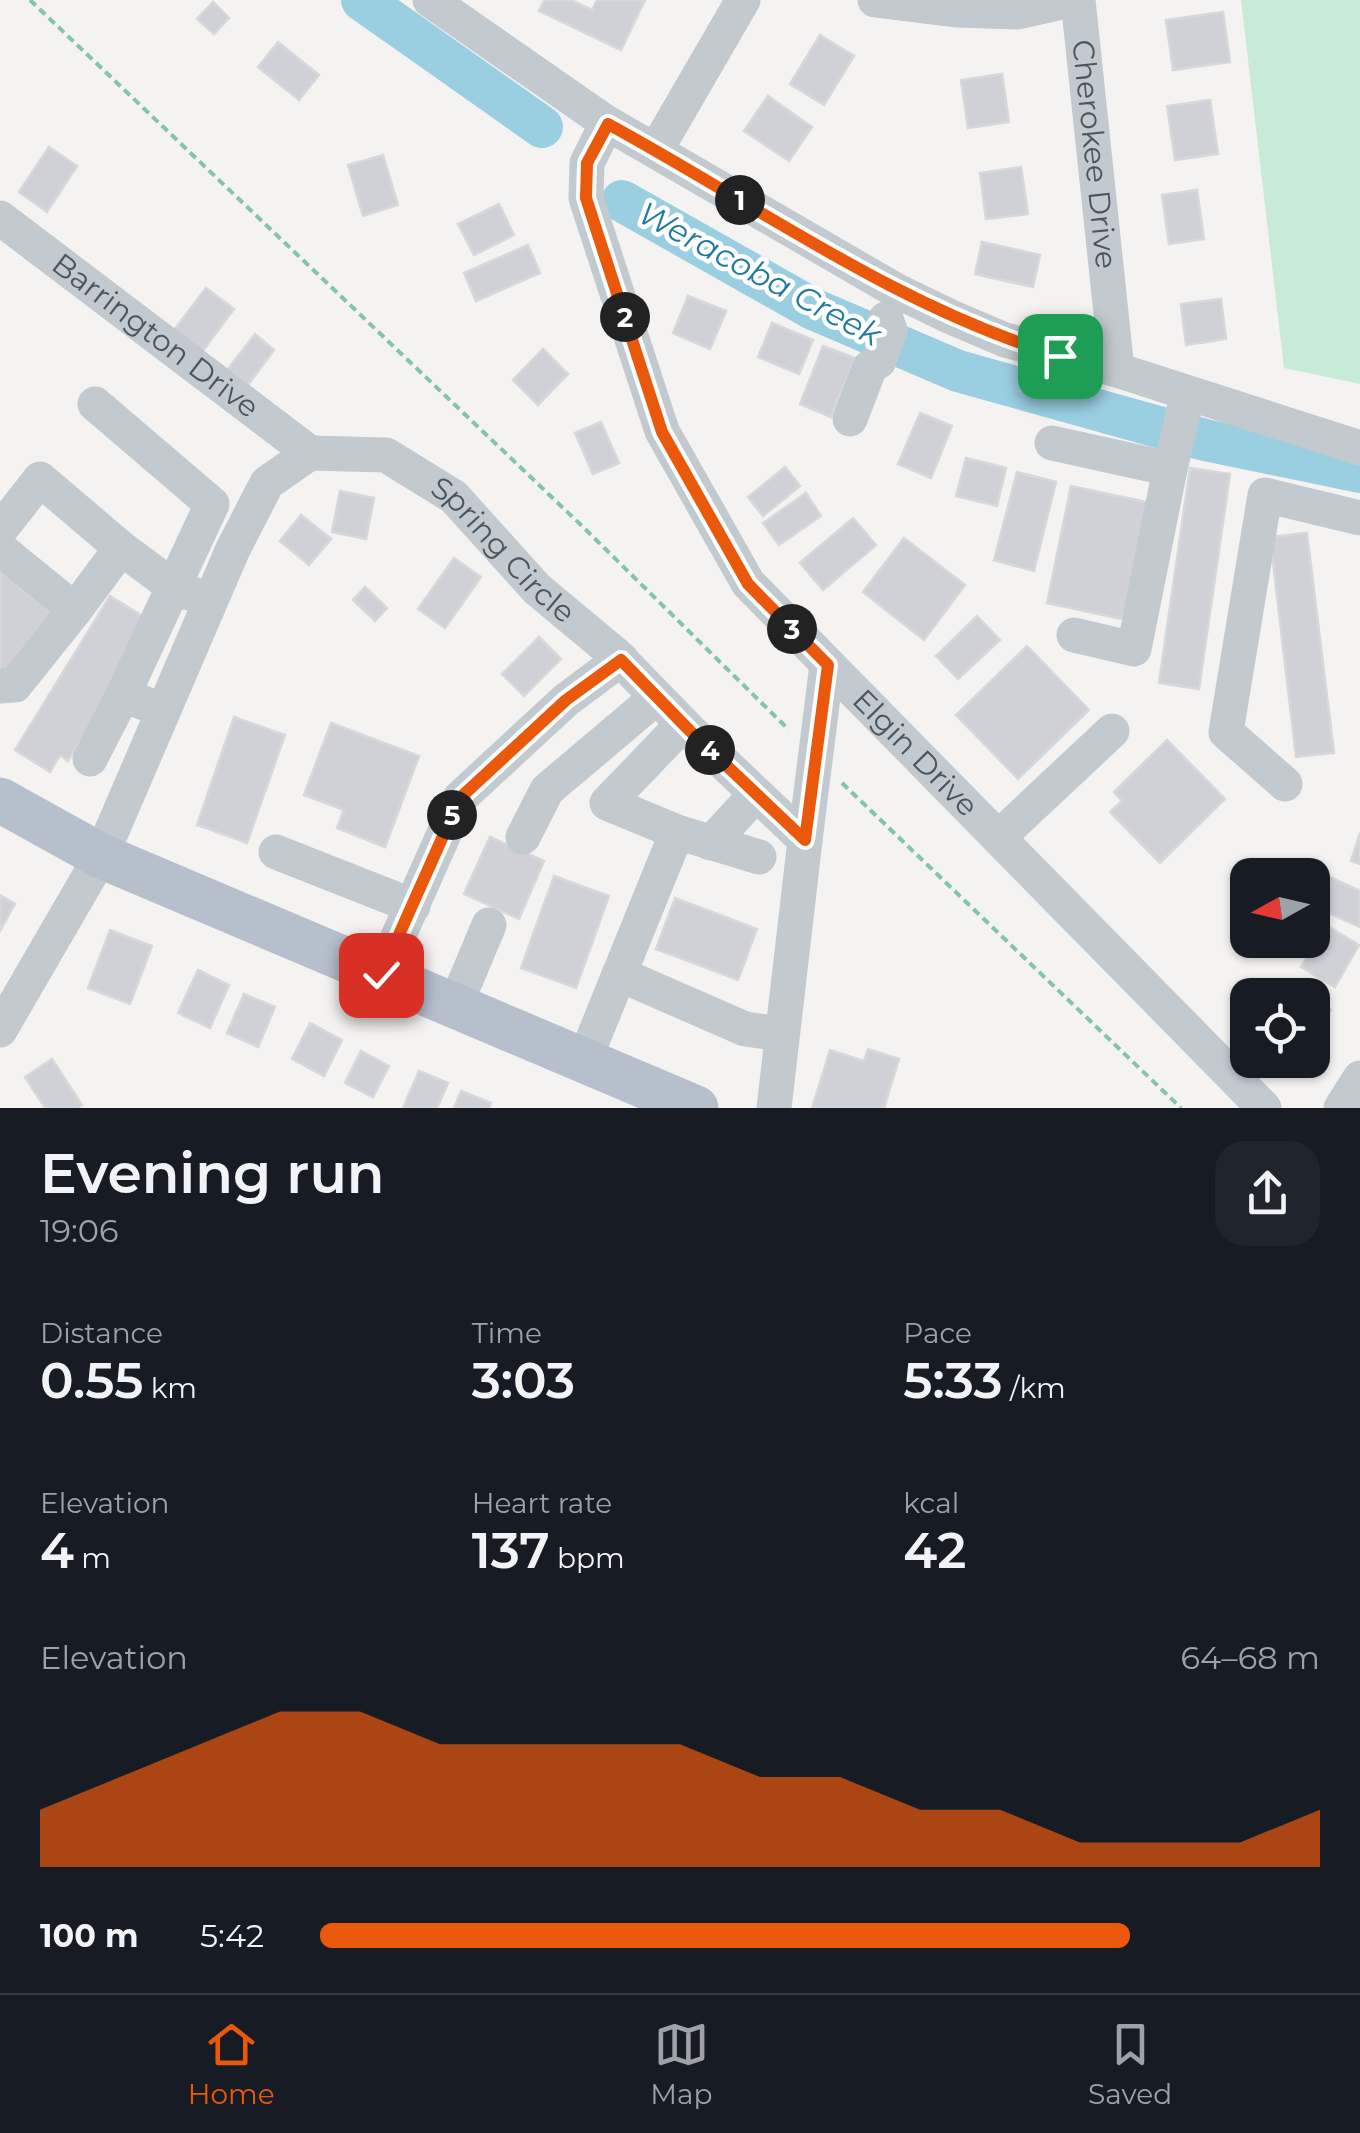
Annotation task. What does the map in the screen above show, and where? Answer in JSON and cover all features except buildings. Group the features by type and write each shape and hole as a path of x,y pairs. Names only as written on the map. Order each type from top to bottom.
{"main road":[{"path":"0,800 102,856 696,1108"}],"street":[{"path":"430,0 608,124 656,150 892,305 1117,370 1179,431"},
{"path":"656,150 743,0"},
{"path":"874,0 956,10 1018,12 1075,0"},
{"name":"Cherokee Drive","path":"1075,0 1117,370"},
{"name":"Elgin Drive","path":"608,124 587,163 586,198 662,432 748,584 1264,1108"},
{"name":"Barrington Drive","path":"0,218 310,454"},
{"path":"850,419 870,367 866,355 877,323 892,305"},
{"path":"90,759 212,504 95,404"},
{"path":"1074,635 1134,649 1179,431"},
{"path":"1052,443 1179,431 1360,448"},
{"path":"0,1030 102,856 267,482 310,454"},
{"name":"Spring Circle","path":"310,454 386,454 454,497 536,589 621,660 682,724 805,840"},
{"path":"0,530 40,479 175,588 212,600"},
{"path":"1285,784 1226,732 1266,495 1360,518"},
{"path":"0,686 15,685 121,548"},
{"path":"0,549 75,610"},
{"path":"381,975 460,798 566,700 621,660"},
{"path":"774,1108 828,665"},
{"path":"122,695 164,710"},
{"path":"522,837 547,790 657,697"},
{"path":"682,724 607,803 676,832 759,858"},
{"path":"999,837 1112,731"},
{"path":"711,843 756,794"},
{"path":"584,1061 676,832"},
{"path":"276,852 413,906"},
{"path":"455,1006 489,925"},
{"path":"619,974 745,1029 782,1034"},
{"path":"1341,1108 1360,1078"}],"path":[{"path":"30,0 567,512 892,834 1181,1108"}],"green space":[{"path":"1241,0 1360,0 1360,384 1284,368"}],"waterway":[{"name":"Weracoba Creek","path":"362,0 542,127"},
{"name":"Weracoba Creek","path":"622,201 813,309 958,371 1205,440 1360,472"}],"route":[{"path":"381,975 460,798 566,700 621,660 805,840 828,665 748,584 662,432 586,198 587,163 608,124 897,291 1005,340 1060,356"}]}
